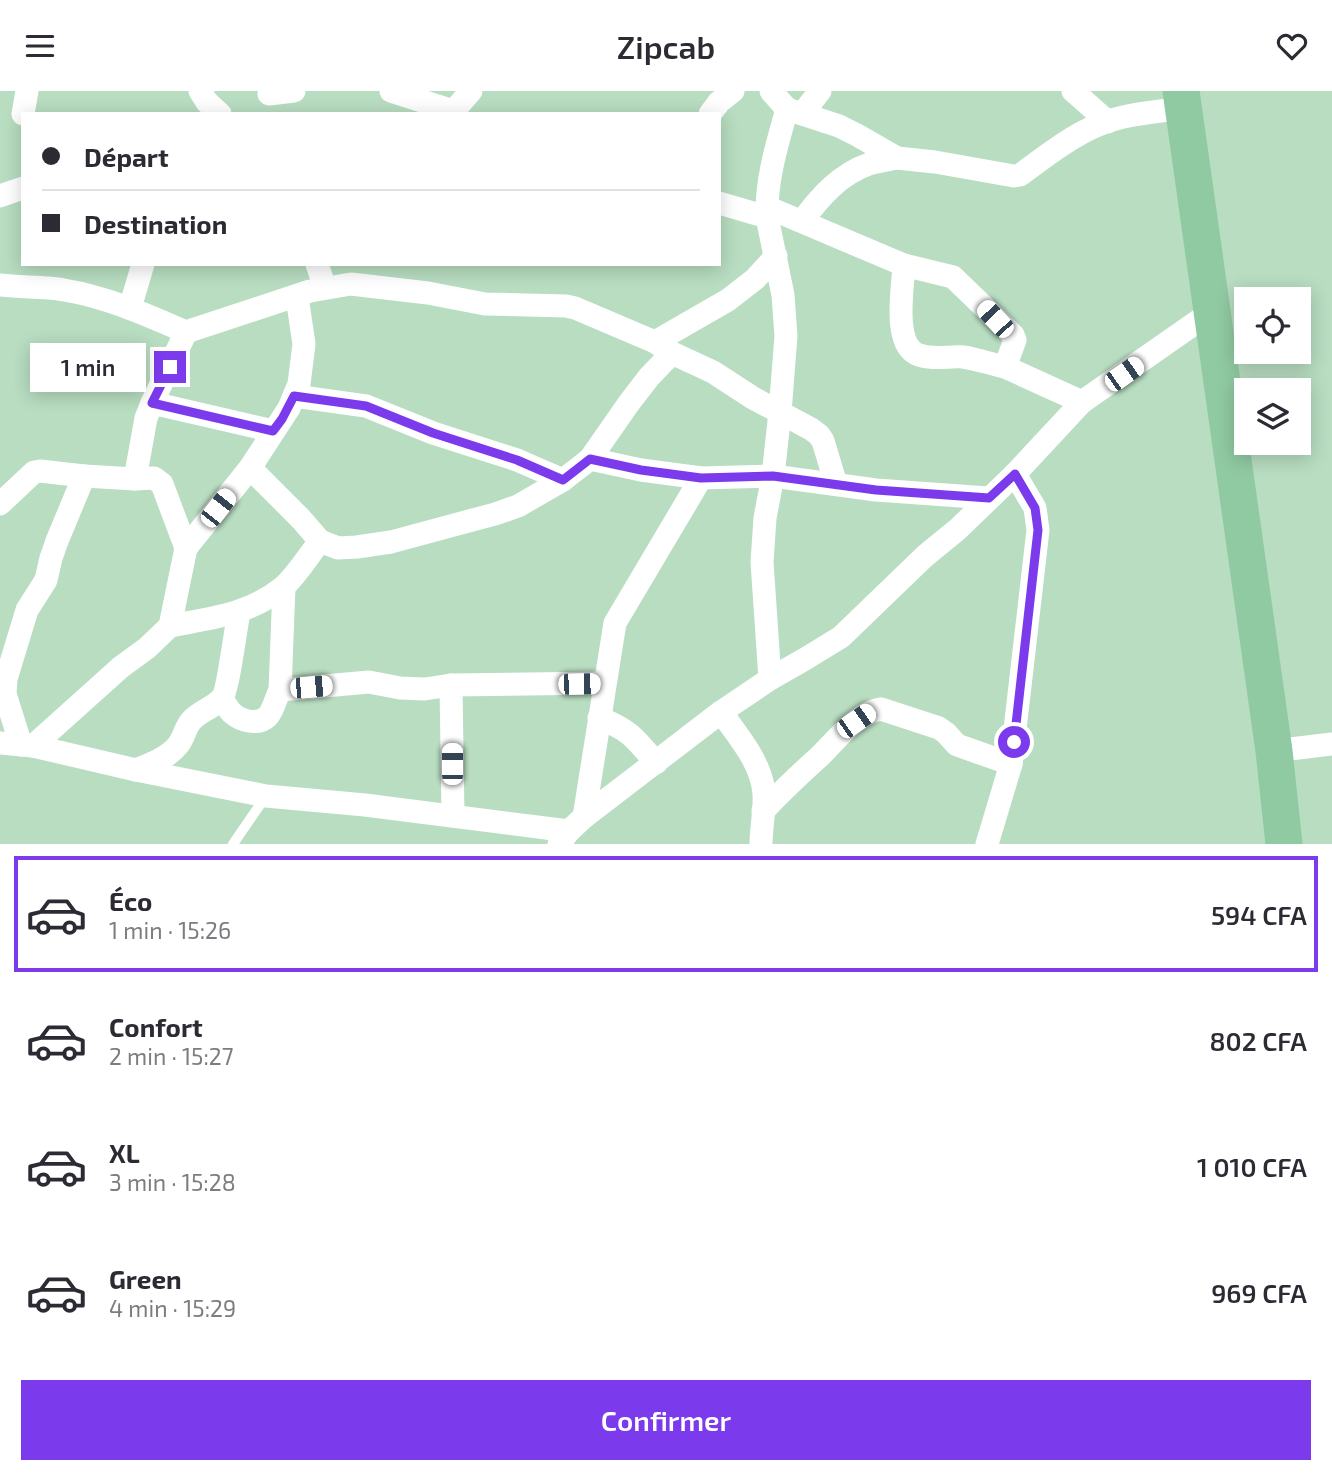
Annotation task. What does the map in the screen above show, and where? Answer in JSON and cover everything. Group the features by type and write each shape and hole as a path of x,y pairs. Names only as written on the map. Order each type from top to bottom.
{"highway":[{"path":"1182,100 1274,751 1284,844"}],"street":[{"path":"23,112 27,91"},
{"path":"200,91 206,102 218,112"},
{"path":"268,100 294,91"},
{"path":"391,91 449,112"},
{"path":"453,112 471,91"},
{"path":"712,112 733,91"},
{"path":"771,91 795,111 858,135 897,158"},
{"path":"770,679 762,562 786,336 783,296 767,212 772,160 795,111 820,91"},
{"path":"1073,91 1108,122"},
{"path":"802,221 825,193 847,174 869,164 897,158 1014,176 1097,125 1182,100"},
{"path":"0,196 21,189"},
{"path":"721,203 802,221 904,265 957,279 1013,335 1015,340 1005,367"},
{"path":"250,468 320,541 338,548 391,542 518,506 563,480 590,459 649,377 663,348 755,279 776,256"},
{"path":"904,265 901,311 906,343 917,355 963,357 1005,367 1082,402"},
{"path":"130,308 142,266"},
{"path":"318,266 325,288"},
{"path":"0,285 79,292 130,308 186,332 325,288 353,274 485,304 571,307 713,372 753,398 820,435 836,484"},
{"path":"170,627 186,548 250,468 282,419 299,384 304,344 297,297"},
{"path":"18,745 266,796 365,805 571,831 721,712 841,637 1015,474 1082,402 1211,312"},
{"path":"135,479 146,418 186,332"},
{"path":"294,396 366,406 433,433 517,460 563,480"},
{"path":"152,403 273,431"},
{"path":"590,459 641,470 701,478 773,476 876,490 989,498"},
{"path":"0,504 34,472 154,478 162,484 186,548"},
{"path":"987,844 1011,764 1038,530 1035,508 1015,474"},
{"path":"18,745 5,694 6,679 27,610 46,580 57,541 84,476"},
{"path":"571,831 599,718 615,622 701,478"},
{"path":"18,745 170,627 239,612 284,587 320,541"},
{"path":"222,699 232,713 241,719 251,722 268,716 280,691 284,587"},
{"path":"136,770 170,753 178,745 194,717 222,699 239,612"},
{"path":"280,691 369,682 400,688 425,689 451,685 604,683"},
{"path":"451,685 453,816"},
{"path":"764,811 838,737 874,710 881,709 939,728 957,745 1011,764"},
{"path":"721,712 748,751 760,775 764,794 761,844"},
{"path":"599,718 636,738 656,763"},
{"path":"1274,751 1332,744"}],"lane":[{"path":"233,844 266,796"}],"route":[{"path":"170,367 152,403 273,431 294,396 366,406 433,433 517,460 563,480 590,459 641,470 701,478 773,476 876,490 989,498 1015,474 1035,508 1038,530 1014,742"}]}
